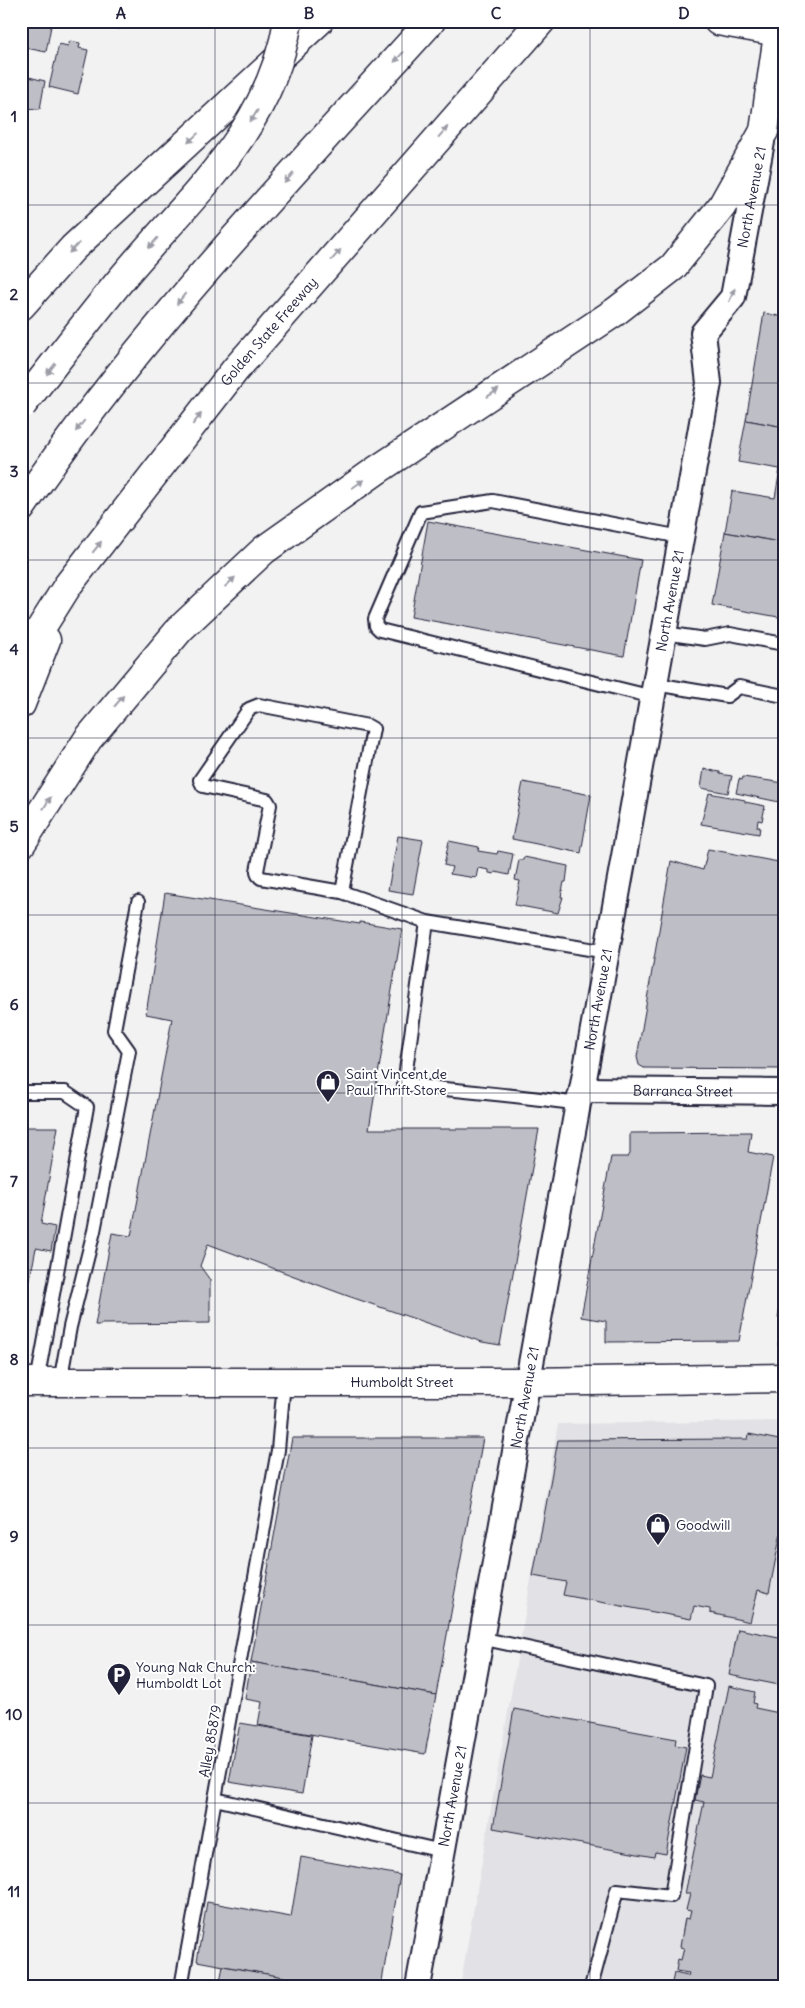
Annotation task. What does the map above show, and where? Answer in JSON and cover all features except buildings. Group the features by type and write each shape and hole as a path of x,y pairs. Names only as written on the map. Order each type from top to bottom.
{"main road":[{"path":"22,406 123,277 226,159 258,108 277,67 288,21"},
{"path":"21,306 73,248 319,21"},
{"path":"21,508 53,460 189,288 431,21"},
{"name":"Golden State Freeway","path":"21,660 68,585 235,370 540,21"},
{"path":"718,21 780,29"},
{"name":"North Avenue 21","path":"764,131 780,29"},
{"path":"21,844 88,739 180,629 264,550 377,470 615,312 673,267 722,206 764,131"},
{"path":"21,704 68,585"},
{"name":"Humboldt Street","path":"39,1382 526,1382 784,1378"}],"street":[{"name":"North Avenue 21","path":"418,1987 526,1382 607,952 709,384 703,333 733,297 764,131"},
{"name":"Barranca Street","path":"580,1097 784,1092"}],"lane":[{"path":"681,537 493,501 421,512 375,619 376,626 380,630 654,690 727,696 739,687 784,696"},
{"path":"664,633 705,639 730,634 784,644"},
{"path":"342,892 373,729 368,726 259,705 254,706 249,710 200,780 200,784 266,800 270,805 257,871 261,878 342,892 427,922 607,952"},
{"path":"39,1382 70,1327 94,1231 129,1050 114,1030 138,902"},
{"path":"427,922 404,1084 538,1098 580,1097"},
{"path":"21,1092 65,1092 87,1107 39,1382"},
{"name":"Alley 85879","path":"181,1987 278,1450 284,1382"},
{"path":"480,1638 706,1686 671,1896 618,1890 591,1987"},
{"path":"215,1799 442,1851"}],"shaded area":[{"path":"784,1421 784,1987 460,1987 558,1424"}],"place":[{"name":"Saint Vincent de Paul Thrift Store","path":"328,1103"},
{"name":"Goodwill","path":"658,1546"},
{"name":"Young Nak Church: Humboldt Lot","path":"119,1696"}]}
